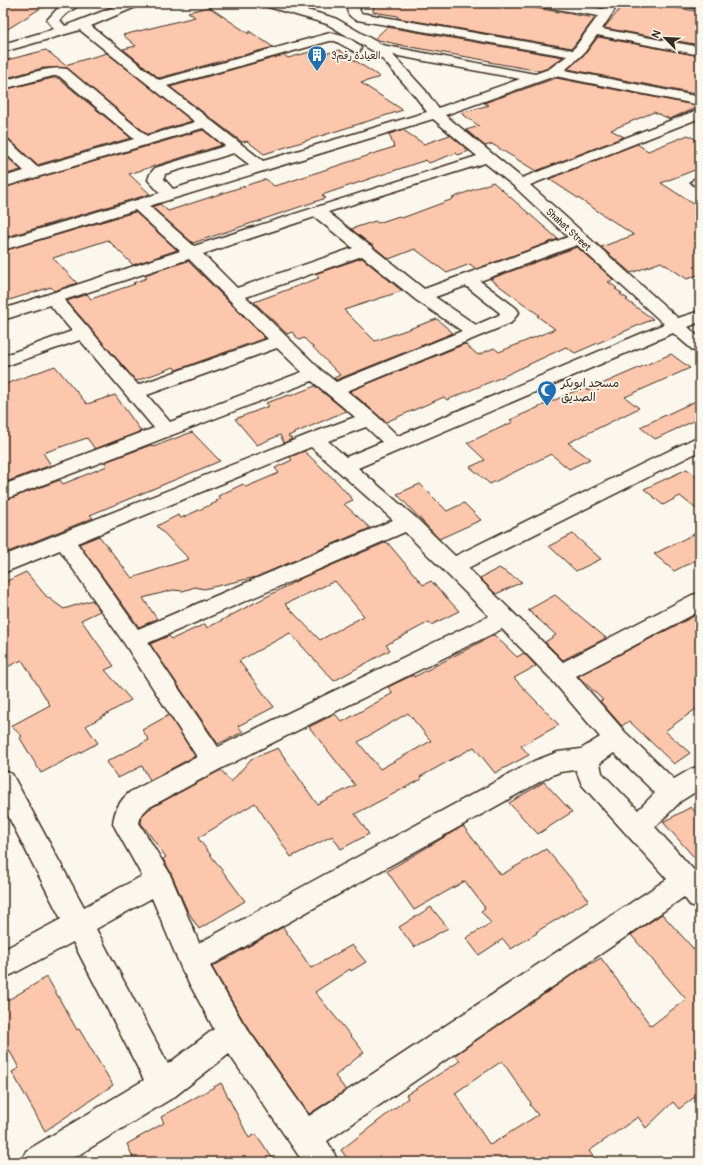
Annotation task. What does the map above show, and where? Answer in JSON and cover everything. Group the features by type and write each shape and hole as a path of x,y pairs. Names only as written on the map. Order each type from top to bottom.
{"street":[{"path":"63,31 53,20 62,11 76,3"},
{"path":"3,48 82,25 134,3"},
{"path":"269,3 331,21 373,52"},
{"path":"359,3 353,8 353,12 357,16 576,54"},
{"path":"688,3 700,5"},
{"path":"3,245 435,114 554,72 566,65 576,54 594,31 609,8 551,4"},
{"path":"82,25 261,167"},
{"path":"594,31 700,51"},
{"path":"158,84 330,37 338,38 373,52 534,78"},
{"name":"Shahat Street","path":"373,52 389,58 420,93 435,114 486,158 520,184 700,347"},
{"path":"3,85 53,72 62,72 143,140"},
{"path":"554,72 700,101"},
{"path":"397,86 420,93"},
{"path":"520,184 700,113"},
{"path":"3,182 143,140 206,123"},
{"path":"3,143 34,173"},
{"path":"170,194 156,180 157,174 160,171 237,147"},
{"path":"3,315 192,254 317,211 486,158"},
{"path":"138,204 192,254 314,374 369,419 395,444"},
{"path":"317,211 366,249 422,296 474,331"},
{"path":"422,296 579,239"},
{"path":"234,295 366,249"},
{"path":"334,390 505,319 510,312 469,280"},
{"path":"53,298 166,430"},
{"path":"344,466 700,316"},
{"path":"3,362 83,333"},
{"path":"134,393 279,340"},
{"path":"3,493 314,374"},
{"path":"3,565 314,439 369,419"},
{"path":"314,439 408,522 560,674 616,739 672,793"},
{"path":"452,567 695,452"},
{"path":"134,640 408,522"},
{"path":"64,540 134,640 213,761"},
{"path":"560,674 700,601"},
{"path":"322,1162 232,1033 192,961 159,881 126,824 126,817 130,808 139,800 213,761 505,618"},
{"path":"192,961 543,768 558,762 586,759 616,739"},
{"path":"304,1138 693,888 591,778 586,759"},
{"path":"638,827 672,793 700,776"},
{"path":"3,781 163,1086"},
{"path":"3,965 159,881"},
{"path":"37,1162 163,1086 232,1033"}],"building":[{"path":"3,3 49,3 3,32"},
{"path":"374,3 506,3 595,18 572,48 397,18 398,16 373,12"},
{"path":"625,3 652,3 700,12 700,45 604,28"},
{"path":"209,7 249,34 249,31 273,47 159,78 123,49 136,46 123,35 195,17 188,12"},
{"path":"387,27 563,57 548,68 540,71 374,39"},
{"path":"598,37 700,56 700,95 568,69 585,54"},
{"path":"46,50 65,65 107,53 192,121 147,134 67,68 43,68 3,79 3,61"},
{"path":"317,50 324,54 339,50 380,77 361,83 403,110 264,154 247,141 242,142 170,87 284,55 288,58"},
{"path":"58,78 131,138 37,165 9,139 3,138 3,90"},
{"path":"556,78 699,106 670,119 654,112 611,130 624,137 536,171 492,144 485,146 466,130 479,126 461,113 489,105 484,103"},
{"path":"203,130 222,145 129,174 150,194 3,238 3,188"},
{"path":"403,130 424,144 450,135 469,151 458,155 456,153 429,163 426,160 378,176 322,195 326,198 193,243 152,207 160,204 168,211 266,179 274,186 285,183 394,147 389,134"},
{"path":"688,135 700,142 700,168 661,183 700,208 700,274 687,279 661,262 631,273 601,247 634,235 549,179 637,144 648,151"},
{"path":"3,153 21,170 3,175"},
{"path":"493,182 558,239 476,269 470,264 447,273 415,249 389,259 351,229 375,221 378,223 399,216 402,218"},
{"path":"135,212 177,250 133,265 108,240 53,258 77,283 54,291 51,287 3,302 3,251"},
{"path":"577,247 614,280 608,282 622,293 620,294 628,299 626,300 653,319 575,353 566,347 502,377 447,400 444,397 386,422 350,391 465,344 478,355 494,348 499,352 555,329 537,316 539,315 490,279"},
{"path":"362,258 402,291 344,310 375,341 437,319 453,333 336,380 334,378 340,375 304,338 299,340 292,332 287,334 254,302 319,278 315,274"},
{"path":"188,261 265,338 176,370 174,367 136,381 67,301 87,294 91,299 135,284 133,283 147,278 144,275"},
{"path":"671,354 690,368 625,397 639,408 568,443 590,459 569,469 551,454 490,484 470,467 485,460 467,443 513,422 510,420 584,387 588,390"},
{"path":"55,366 87,404 115,395 141,431 95,449 87,438 43,453 51,465 3,483 3,385"},
{"path":"315,386 346,411 288,436 292,439 284,443 280,435 257,445 235,419 269,406 266,403 289,395 290,396"},
{"path":"700,399 700,418 655,439 640,427"},
{"path":"192,432 220,461 90,515 93,518 3,554 3,501 60,480 63,484 107,466 105,462 151,445 153,447"},
{"path":"304,451 337,482 353,500 344,504 370,528 256,577 204,589 195,587 183,591 173,590 143,598 157,619 139,627 79,544 99,536 132,578 189,559 157,526 178,515 181,518 217,502 216,501 221,499 218,496 243,484 246,487 279,473 275,468 292,460 290,457"},
{"path":"687,469 700,480 700,512 680,496 663,505 644,489"},
{"path":"420,484 447,511 464,503 481,520 439,539 397,494"},
{"path":"700,531 700,558 674,571 654,554"},
{"path":"573,534 601,559 576,571 549,546"},
{"path":"387,542 423,585 431,581 459,611 431,625 429,622 386,645 390,650 334,681 290,633 239,661 274,707 238,726 243,732 218,744 150,644 169,636 172,639 205,624 207,628 304,577","holes":["335,581 364,616 320,640 285,604"]},
{"path":"499,568 522,582 496,594 480,578"},
{"path":"26,572 46,596 64,609 92,600 100,611 81,620 114,666 105,670 131,700 86,726 98,743 41,773 20,738 22,736 11,726 50,705 22,660 3,669 3,583"},
{"path":"555,595 606,638 563,660 545,642 556,635 528,610"},
{"path":"700,613 700,706 665,731 690,753 674,764 629,721 622,726 600,701 603,700 578,676"},
{"path":"494,635 517,657 524,653 536,666 514,678 559,725 521,746 529,755 495,773 474,747 420,777 422,779 355,814 369,834 341,849 332,836 291,857 255,803 198,838 245,901 199,929 187,910 170,871 163,859 166,857 141,823 142,816 149,809 221,770 231,782 251,759 278,748 317,804 355,785 309,727 335,714 342,722 393,693 388,687 413,675 414,677","holes":["408,713 431,741 380,769 358,742"]},
{"path":"169,715 195,756 150,780 142,766 118,778 106,762 149,740 142,730"},
{"path":"544,782 572,812 538,834 509,803"},
{"path":"691,807 700,817 700,864 663,822"},
{"path":"463,826 501,875 546,849 589,900 511,949 503,939 479,955 466,938 491,923 481,911 485,908 465,881 414,910 387,871"},
{"path":"431,907 448,928 414,947 399,927"},
{"path":"662,914 700,956 700,1093 679,1109 673,1102 646,1128 638,1117 589,1151 597,1162 350,1162 341,1150 408,1098 406,1095 460,1061 455,1055 578,971 601,958 651,1026 686,999 631,935","holes":["502,1061 531,1103 530,1105 538,1115 490,1145 455,1093"]},
{"path":"283,927 311,968 352,945 366,962 351,971 350,969 315,992 364,1052 335,1076 346,1090 309,1114 244,1022 212,967"},
{"path":"47,977 77,1030 79,1029 113,1085 45,1131 12,1072 19,1068 3,1039 3,1003"},
{"path":"221,1083 249,1138 256,1134 275,1162 135,1162 127,1144 164,1123 161,1117"}],"place":[{"name":"3العيادة رقم","path":"317,72"},
{"name":"مسجد ابوبكر الصديق","path":"547,407"}]}
